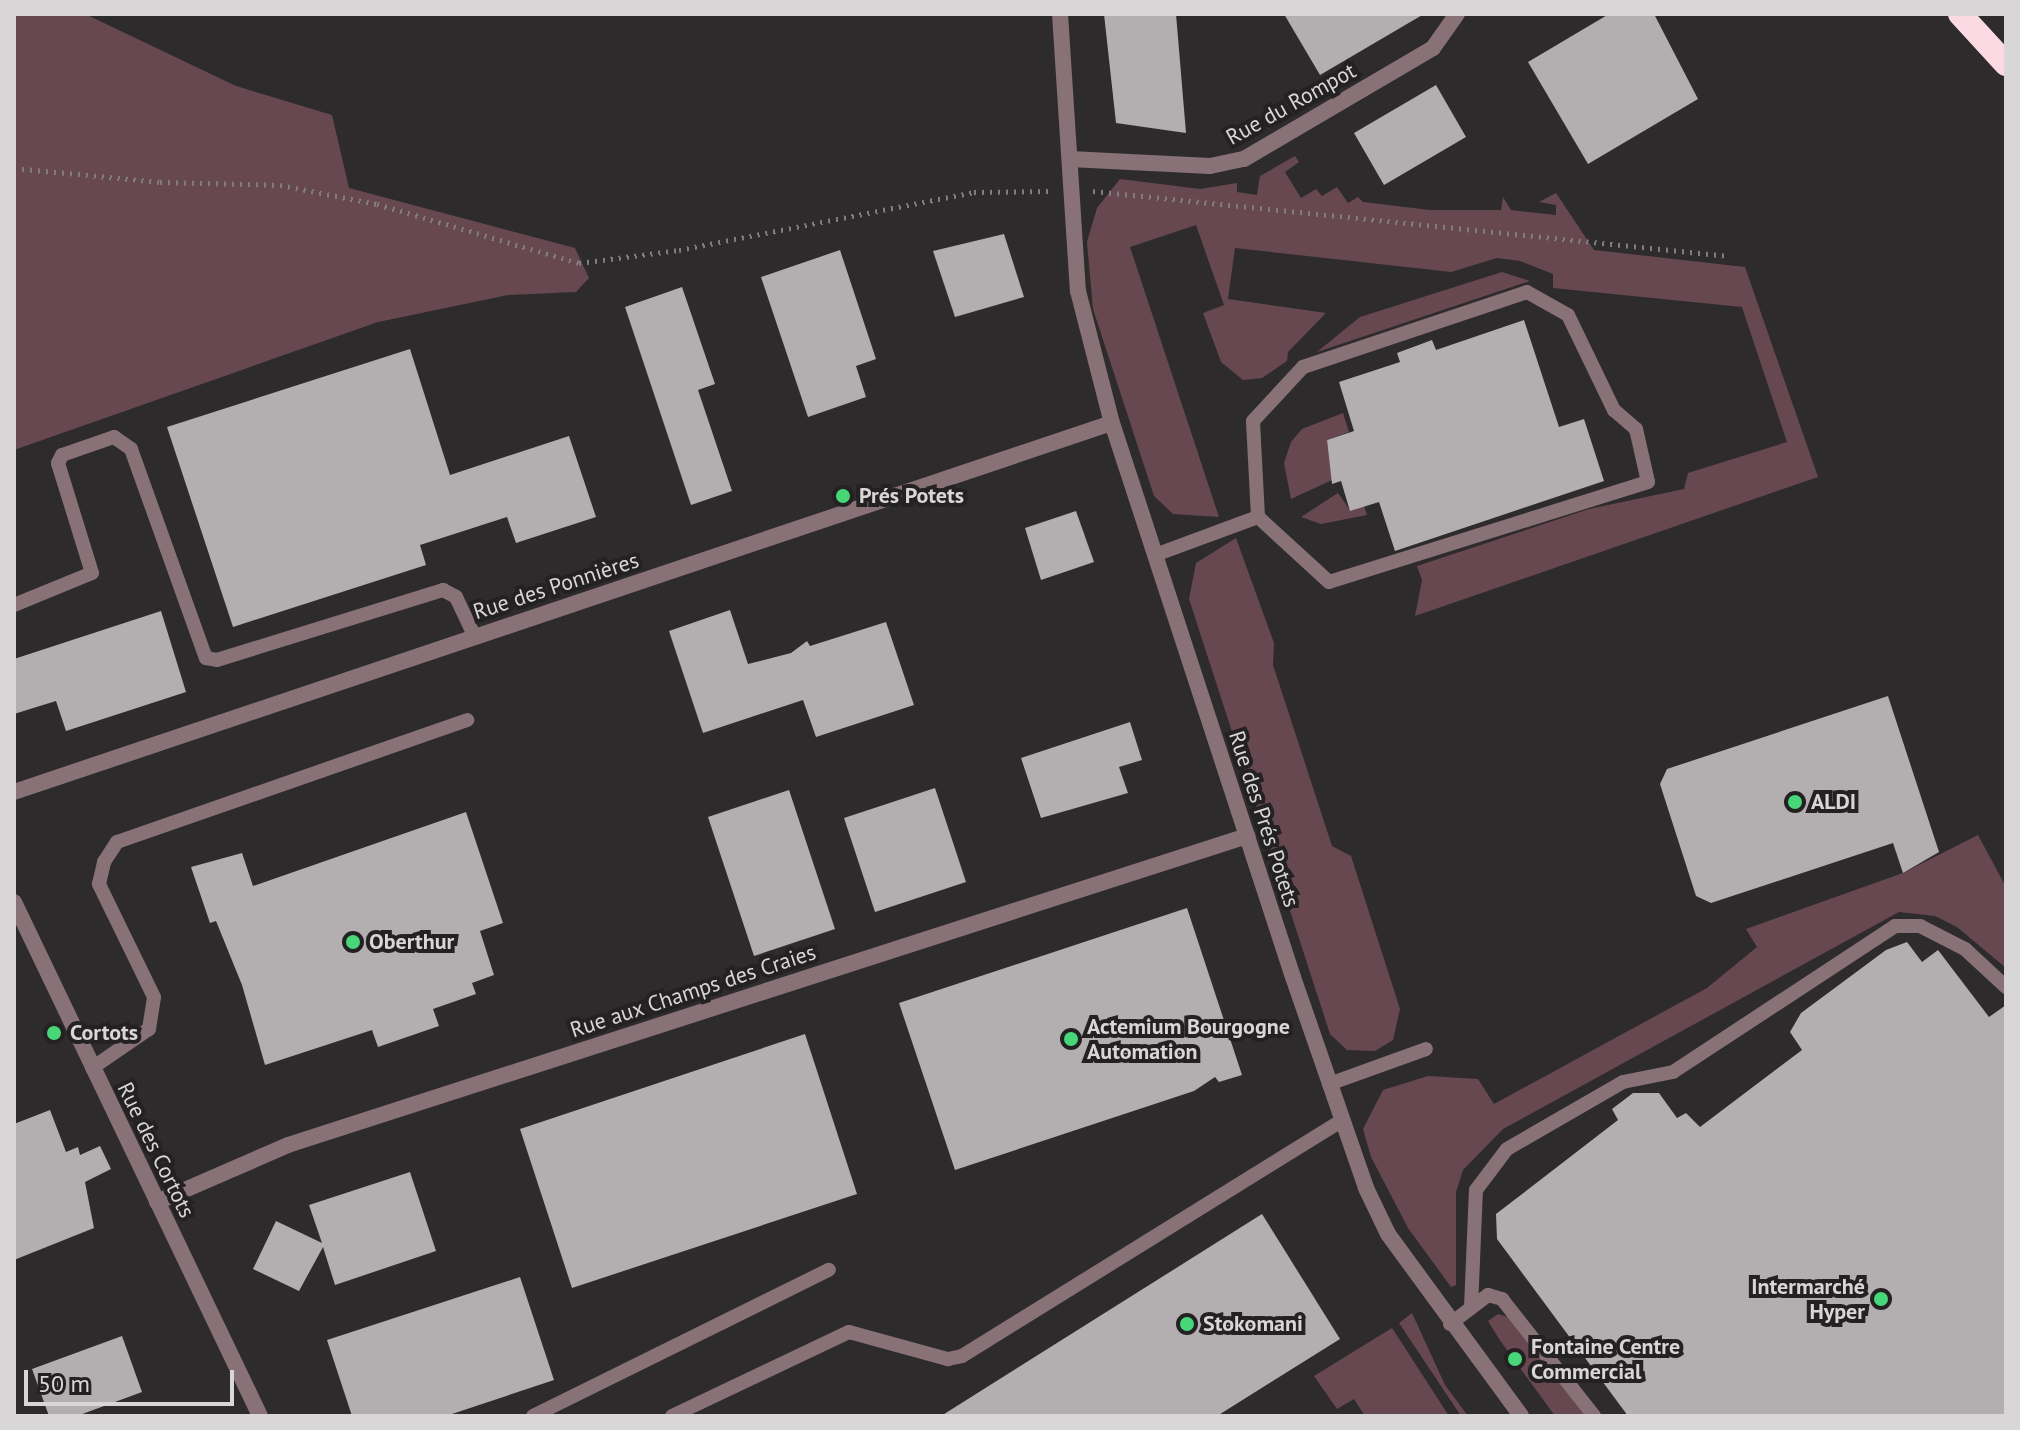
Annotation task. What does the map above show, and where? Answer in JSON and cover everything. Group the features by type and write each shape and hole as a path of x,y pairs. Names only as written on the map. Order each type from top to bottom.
{"highway":[{"path":"1960,14 2006,64"}],"street":[{"path":"1060,14 1072,191"},
{"name":"Rue du Rompot","path":"1070,159 1210,166 1244,159 1433,48 1457,14"},
{"name":"Rue des Prés Potets","path":"1072,191 1078,291 1112,423 1341,1121 1388,1234 1450,1324 1521,1416"},
{"name":"Rue des Ponnières","path":"14,792 1112,423"},
{"name":"Rue aux Champs des Craies","path":"157,1202 288,1145 1247,836"},
{"name":"Rue des Cortots","path":"14,902 260,1416"}],"lane":[{"path":"1527,292 1568,315 1614,410 1636,429 1650,475 1648,482 1329,582 1258,517 1253,421 1303,367 1527,292"},
{"path":"14,605 92,573 58,463 62,455 114,437 131,449 206,658 217,660 443,590 456,597 474,635"},
{"path":"1155,555 1258,517"},
{"path":"92,1068 149,1029 154,997 99,884 104,862 117,842 467,720"},
{"path":"1471,1308 1476,1190 1507,1149 1623,1082 1673,1072 1895,926 1920,926 1965,949 2006,987"},
{"path":"1329,1084 1426,1049"},
{"path":"672,1416 849,1332 948,1359 962,1356 1341,1121"},
{"path":"533,1416 829,1270"},
{"path":"1450,1324 1488,1295 1502,1299 1594,1416"}],"path":[{"path":"14,168 160,182 280,185 377,204 579,263 679,250 974,192 1072,191 1729,256"}],"shaded area":[{"path":"14,14 85,14 236,86 332,115 349,188 575,248 589,278 576,292 508,295 378,322 14,450"},
{"path":"1295,156 1299,162 1285,172 1301,198 1316,189 1322,196 1337,187 1348,203 1358,197 1363,202 1430,210 1501,210 1503,197 1511,210 1556,215 1556,205 1539,202 1556,193 1594,250 1745,267 1818,477 1415,616 1422,580 1417,566 1589,509 1684,489 1688,473 1787,442 1742,307 1553,288 1553,274 1520,261 1497,258 1451,272 1235,248 1228,299 1326,313 1288,352 1287,361 1262,378 1243,380 1221,362 1203,313 1224,305 1196,225 1130,247 1219,517 1173,514 1154,496 1093,309 1087,242 1097,208 1120,179 1200,189 1237,183 1237,192 1257,195 1260,176"},
{"path":"1502,272 1530,281 1317,352 1360,317"},
{"path":"1343,413 1349,432 1327,440 1332,480 1291,499 1284,463 1291,442 1302,429"},
{"path":"1338,493 1350,510 1364,506 1367,515 1321,524 1301,517"},
{"path":"1236,538 1274,643 1273,665 1332,846 1351,856 1400,1009 1393,1040 1375,1051 1347,1050 1330,1034 1189,599 1196,563"},
{"path":"1978,835 2006,887 2006,968 1957,927 1935,916 1899,912 1503,1129 1463,1170 1456,1192 1456,1285 1451,1287 1408,1228 1371,1157 1363,1129 1383,1090 1428,1076 1478,1079 1494,1104 1707,988 1757,947 1746,929 1903,873"},
{"path":"1412,1313 1445,1385 1468,1416 1461,1416 1399,1323"},
{"path":"1498,1314 1511,1318 1585,1416 1555,1416 1488,1321"},
{"path":"1392,1328 1449,1416 1365,1416 1354,1399 1337,1409 1314,1376"}],"building":[{"path":"1104,14 1176,14 1186,133 1116,123"},
{"path":"1284,14 1424,14 1320,75"},
{"path":"1609,14 1654,14 1698,99 1588,164 1528,62"},
{"path":"1436,85 1466,137 1384,185 1354,133"},
{"path":"1004,234 1024,297 955,317 933,251"},
{"path":"840,250 876,359 856,366 866,397 808,417 761,277"},
{"path":"682,287 715,384 698,390 732,491 691,505 625,307"},
{"path":"1524,320 1559,427 1584,419 1604,481 1395,551 1379,502 1350,511 1341,481 1332,484 1327,440 1354,431 1339,382 1400,362 1397,353 1432,340 1436,350"},
{"path":"410,349 450,475 569,436 596,517 516,543 507,517 420,545 426,565 233,627 167,427"},
{"path":"1076,511 1094,562 1041,580 1025,528"},
{"path":"730,610 748,664 791,653 807,641 810,646 886,622 914,705 816,737 803,700 703,733 669,631"},
{"path":"161,611 186,692 66,731 56,701 14,714 14,659"},
{"path":"1888,696 1939,852 1903,873 1893,843 1711,903 1696,896 1660,784 1667,769"},
{"path":"1130,722 1142,760 1119,767 1128,793 1041,818 1021,758"},
{"path":"935,788 966,882 875,912 844,818"},
{"path":"789,790 835,929 754,956 708,817"},
{"name":"Oberthur","path":"466,812 503,923 480,931 494,975 472,983 476,994 433,1009 439,1026 378,1047 372,1030 265,1065 242,985 216,921 210,923 191,867 242,853 253,886"},
{"name":"Actemium Bourgogne Automation","path":"1187,908 1242,1075 1219,1082 1215,1077 1194,1091 955,1170 899,1003"},
{"path":"1907,942 1922,962 1938,950 1989,1017 2006,1005 2006,1416 1628,1416 1497,1239 1496,1214 1618,1120 1612,1109 1633,1093 1659,1093 1677,1118 1686,1113 1700,1127 1802,1050 1790,1032 1801,1013 1886,950"},
{"path":"805,1034 857,1194 572,1288 520,1129"},
{"path":"50,1110 66,1152 78,1147 80,1155 100,1146 111,1169 85,1182 94,1228 14,1260 14,1124"},
{"path":"410,1172 436,1251 335,1285 323,1247 299,1291 253,1269 276,1221 322,1243 309,1205"},
{"path":"1262,1214 1340,1339 1217,1416 941,1416"},
{"path":"520,1277 554,1380 446,1416 352,1416 327,1340"},
{"path":"122,1336 142,1392 77,1416 49,1416 32,1369"}],"place":[{"name":"Prés Potets","path":"843,496"},
{"name":"ALDI","path":"1795,802"},
{"name":"Oberthur","path":"353,942"},
{"name":"Cortots","path":"54,1033"},
{"name":"Actemium Bourgogne Automation","path":"1071,1039"},
{"name":"Intermarché Hyper","path":"1881,1299"},
{"name":"Stokomani","path":"1187,1324"},
{"name":"Fontaine Centre Commercial","path":"1515,1359"}]}
